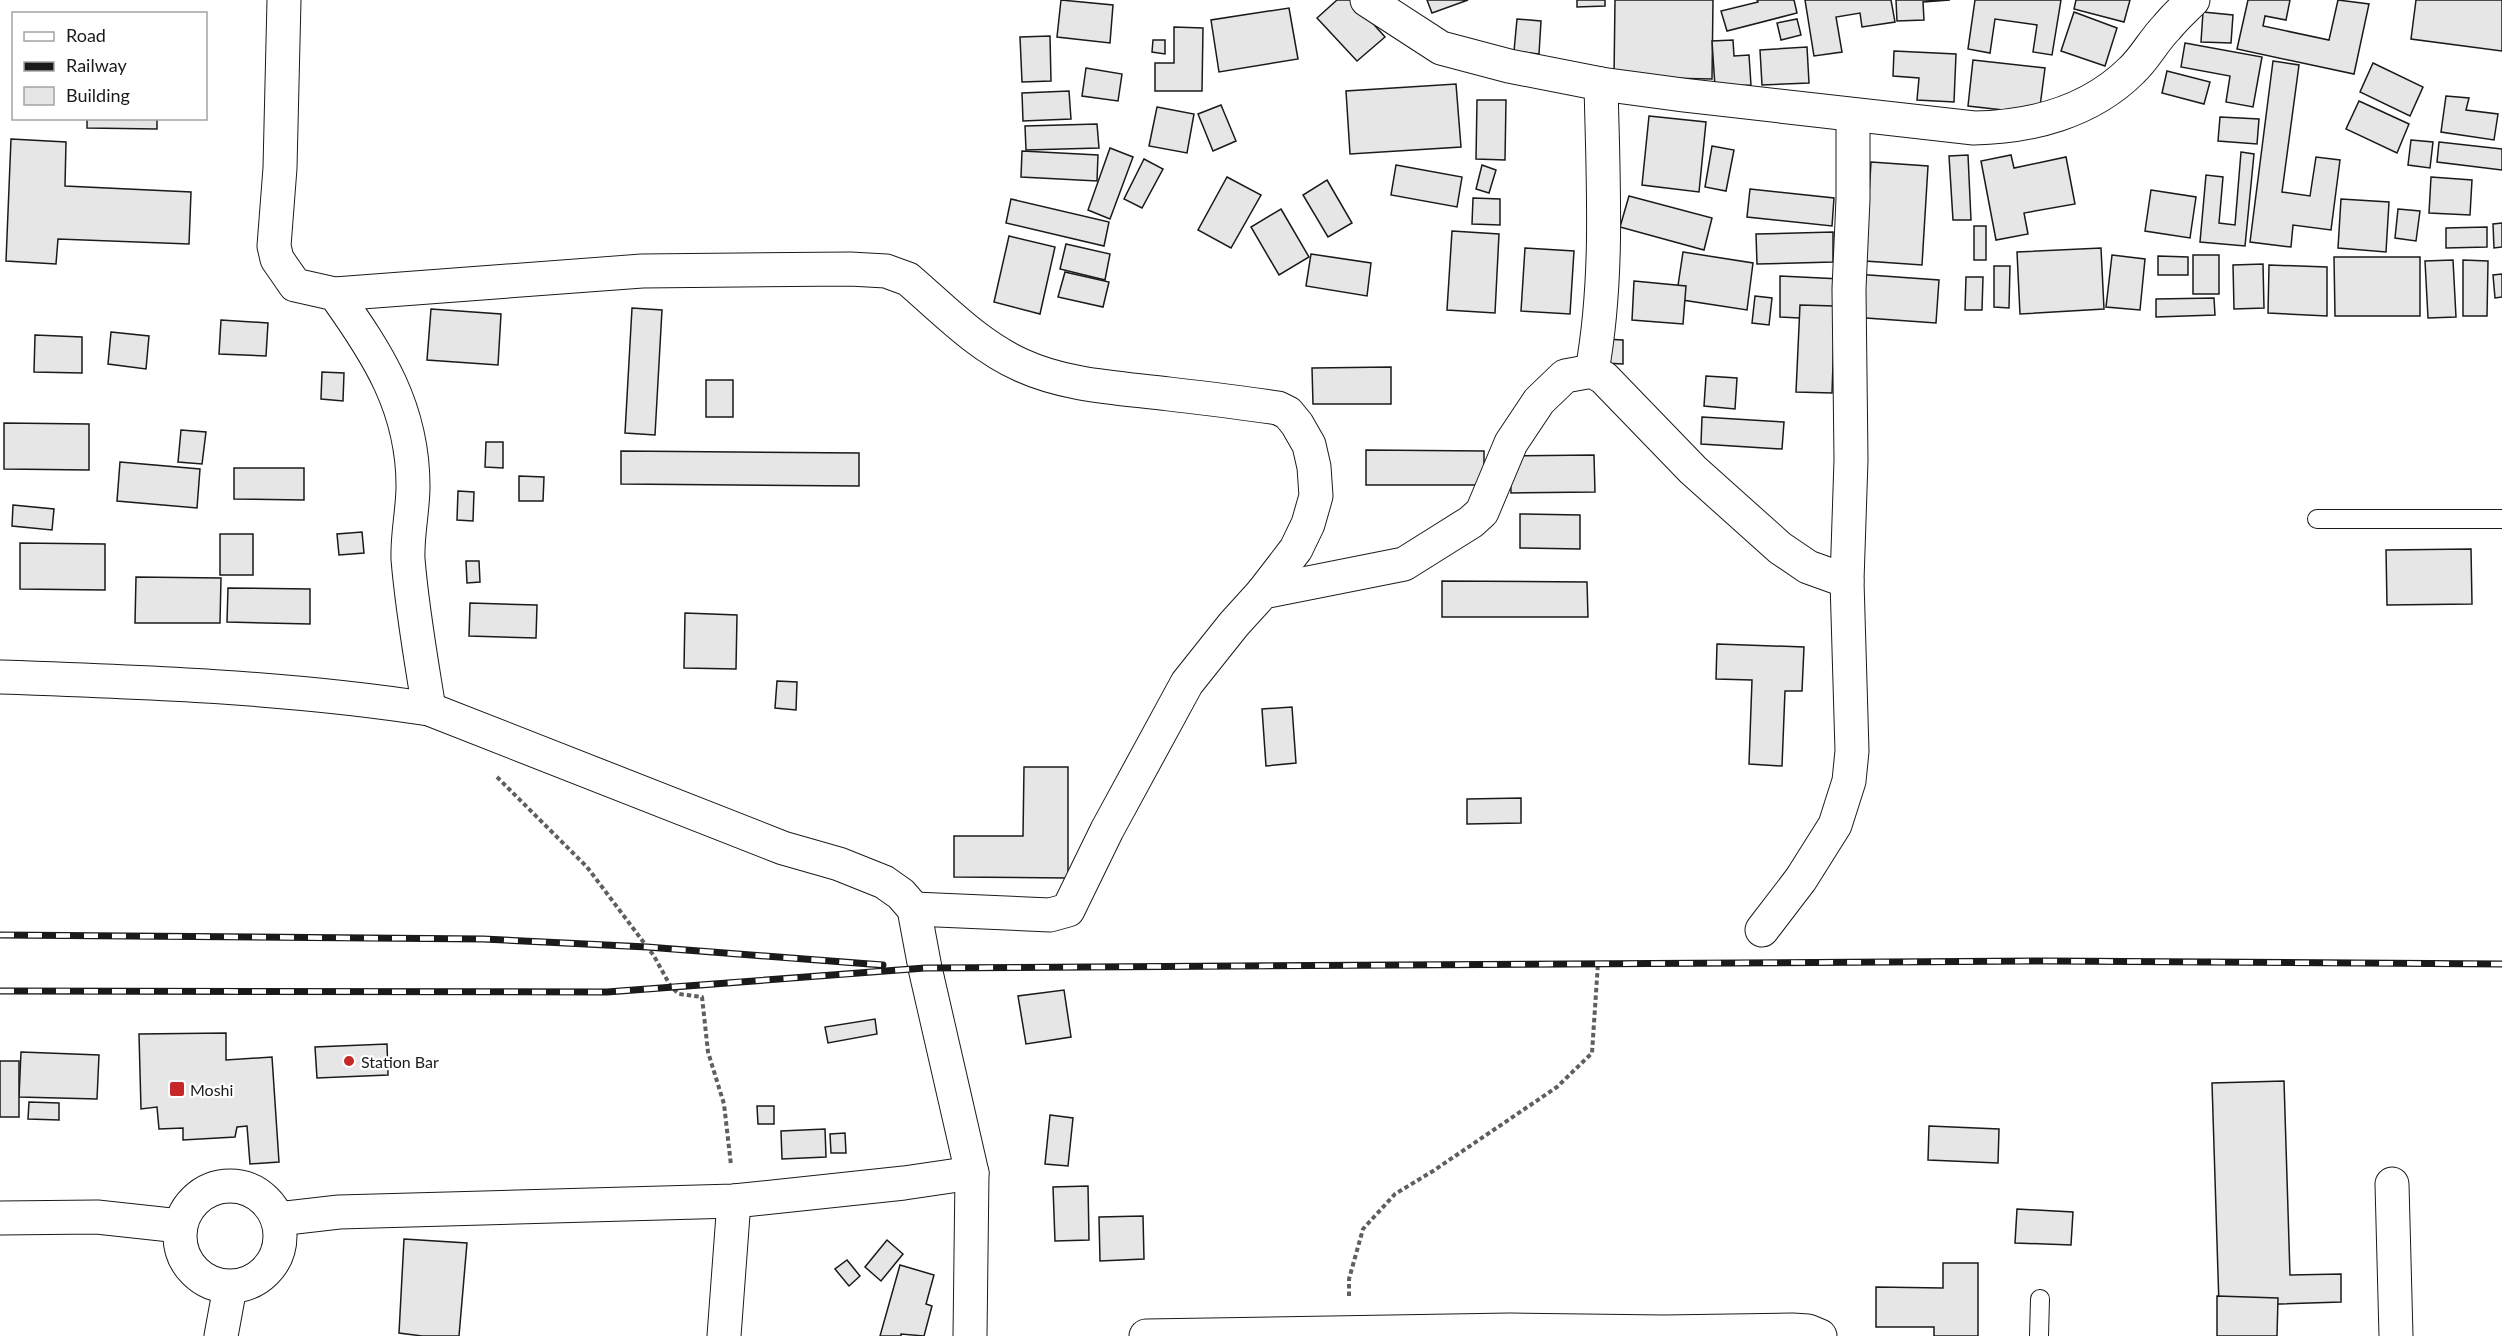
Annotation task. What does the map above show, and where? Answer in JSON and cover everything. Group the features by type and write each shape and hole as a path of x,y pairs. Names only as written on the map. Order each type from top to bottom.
{"street":[{"path":"284,0 280,168 274,246 277,259 295,285 335,294 642,271 868,269 908,279 992,348 1022,366 1106,387 1278,408 1288,413 1309,446 1314,467 1316,496 1308,524 1296,549 1187,683 1107,830 1068,910 1050,915 914,909"},
{"path":"1367,0 1441,48 1509,66 1601,84 1853,116 1974,128 2005,127 2049,118 2098,98 2132,70 2167,27 2193,0"},
{"path":"1592,371 1599,332 1602,277 1601,84"},
{"path":"1762,930 1801,879 1835,825 1846,791 1852,751 1847,581 1851,460 1849,289 1853,199 1853,116"},
{"path":"335,294 381,362 399,404 410,445 413,486 408,555 415,626 429,709"},
{"path":"1263,592 1404,564 1471,522 1482,512 1511,443 1539,401 1565,376 1592,371 1604,378 1694,470 1780,548 1808,567 1847,581"},
{"path":"0,677 151,682 370,700 429,709 783,848 839,864 884,882 901,894 914,909 925,968 972,1173 970,1336"},
{"path":"278,1219 339,1212 734,1201 904,1183 972,1173"},
{"path":"2392,1184 2396,1336"},
{"path":"226,1185 242,1187 257,1194 269,1204 278,1219 279,1243 271,1266 260,1277 246,1284 230,1287 214,1285 201,1278 190,1268 183,1255 180,1226 186,1210 196,1198 210,1189 226,1185"},
{"path":"723,1336 734,1201"},
{"path":"0,1218 97,1217 180,1226"},
{"path":"220,1336 230,1287"},
{"path":"1146,1336 1510,1330 1664,1332 1792,1330 1808,1331 1820,1336"}],"lane":[{"path":"2317,519 2502,519"},
{"path":"2039,1336 2040,1299"}],"path":[{"path":"496,776 587,867 654,956 671,987 679,994 702,998 708,1052 724,1104 734,1201"},
{"path":"1350,1333 1349,1279 1363,1229 1395,1194 1557,1087 1592,1053 1598,963"}],"building":[{"path":"1061,0 1113,5 1110,43 1057,37"},
{"path":"1337,0 1352,0 1385,37 1357,61 1317,18"},
{"path":"1427,0 1468,0 1432,13"},
{"path":"1577,0 1605,0 1605,6 1577,7"},
{"path":"1615,0 1713,0 1712,79 1614,77"},
{"path":"1757,0 1794,0 1797,13 1727,31 1721,11 1758,2"},
{"path":"1805,0 1891,0 1895,22 1862,27 1860,13 1836,17 1842,52 1814,56"},
{"path":"1896,0 1950,0 1923,2 1924,20 1897,21"},
{"path":"1975,0 2061,0 2052,55 2033,52 2037,25 1995,19 1990,53 1968,49"},
{"path":"2076,0 2130,0 2124,22 2074,9"},
{"path":"2248,0 2290,0 2286,20 2265,16 2263,26 2329,40 2338,0 2369,4 2354,74 2237,49"},
{"path":"2416,0 2502,0 2502,51 2411,39"},
{"path":"1289,8 1298,59 1219,72 1211,20"},
{"path":"2074,12 2117,28 2105,66 2061,51"},
{"path":"2203,12 2233,15 2231,43 2201,42"},
{"path":"1517,19 1541,21 1539,54 1514,51"},
{"path":"1797,19 1801,35 1781,40 1777,23"},
{"path":"1174,27 1203,28 1202,91 1155,91 1155,63 1174,63"},
{"path":"1050,36 1051,81 1022,82 1020,37"},
{"path":"1153,40 1165,40 1165,54 1152,52"},
{"path":"1733,40 1734,56 1749,55 1751,85 1715,87 1712,41"},
{"path":"2185,43 2262,57 2253,107 2226,102 2230,76 2181,67"},
{"path":"1807,47 1809,83 1762,85 1760,50"},
{"path":"1894,51 1956,54 1954,102 1917,100 1919,78 1893,76"},
{"path":"1973,60 2045,68 2039,114 1968,106"},
{"path":"2273,61 2299,65 2282,192 2310,196 2316,157 2340,160 2331,230 2293,225 2291,247 2250,242"},
{"path":"2373,63 2423,87 2410,116 2360,92"},
{"path":"1086,68 1122,74 1118,101 1082,96"},
{"path":"2167,71 2210,82 2204,104 2162,93"},
{"path":"1456,84 1461,147 1350,154 1346,91"},
{"path":"1069,91 1071,119 1023,121 1022,93"},
{"path":"2446,96 2469,98 2466,110 2498,114 2494,140 2441,132"},
{"path":"1477,100 1506,100 1505,160 1476,159"},
{"path":"2359,101 2409,124 2397,153 2346,129"},
{"path":"1221,105 1236,141 1213,151 1198,114"},
{"path":"1157,107 1194,114 1187,153 1149,146"},
{"path":"1649,116 1706,122 1699,192 1642,185"},
{"path":"2220,117 2259,119 2257,144 2218,141"},
{"path":"87,120 157,120 157,129 87,128"},
{"path":"1097,124 1099,148 1026,150 1025,126"},
{"path":"11,139 66,142 65,186 191,192 189,244 58,239 56,264 6,261"},
{"path":"2411,140 2433,142 2430,168 2408,165"},
{"path":"2439,142 2502,149 2502,170 2437,162"},
{"path":"1712,146 1734,150 1726,191 1705,187"},
{"path":"1110,148 1133,157 1110,219 1088,210"},
{"path":"1022,151 1098,155 1097,181 1021,177"},
{"path":"2241,152 2254,154 2245,246 2200,242 2206,175 2223,177 2219,223 2235,225"},
{"path":"1968,155 1971,220 1953,220 1949,156"},
{"path":"2011,155 2014,168 2066,157 2075,204 2024,213 2028,234 1996,240 1981,161"},
{"path":"1144,159 1163,169 1142,208 1124,199"},
{"path":"1871,162 1928,166 1922,265 1865,261"},
{"path":"1396,165 1462,177 1457,207 1391,195"},
{"path":"1482,165 1496,170 1489,193 1476,189"},
{"path":"1227,177 1261,195 1231,248 1198,230"},
{"path":"2431,177 2472,180 2470,215 2429,213"},
{"path":"1327,180 1352,223 1328,237 1303,195"},
{"path":"1750,189 1834,198 1832,226 1747,217"},
{"path":"2151,190 2196,197 2190,238 2145,231"},
{"path":"1629,196 1712,218 1704,250 1620,227"},
{"path":"1473,198 1500,199 1500,225 1472,224"},
{"path":"1011,199 1109,222 1104,246 1006,223"},
{"path":"2341,199 2389,202 2386,252 2338,248"},
{"path":"1281,209 1309,257 1279,275 1251,227"},
{"path":"2398,209 2420,211 2416,241 2395,238"},
{"path":"2502,223 2502,247 2494,248 2493,224"},
{"path":"1974,226 1986,226 1986,260 1974,260"},
{"path":"2487,227 2487,247 2446,248 2446,228"},
{"path":"1452,231 1499,234 1495,313 1447,310"},
{"path":"1833,232 1833,262 1757,264 1756,234"},
{"path":"1009,236 1055,247 1040,314 994,302"},
{"path":"1066,244 1110,254 1105,280 1060,269"},
{"path":"1525,248 1574,251 1570,314 1521,311"},
{"path":"2101,248 2104,309 2020,314 2017,252"},
{"path":"1683,252 1753,263 1747,310 1676,299"},
{"path":"1311,254 1371,263 1367,296 1306,286"},
{"path":"2112,255 2145,259 2140,310 2106,307"},
{"path":"2193,255 2219,255 2219,294 2193,294"},
{"path":"2158,256 2188,257 2188,275 2158,275"},
{"path":"2334,257 2420,257 2420,316 2335,316"},
{"path":"2453,260 2456,317 2428,318 2425,261"},
{"path":"2463,260 2488,261 2487,316 2463,316"},
{"path":"2263,264 2264,308 2234,309 2233,265"},
{"path":"2269,265 2327,267 2327,316 2268,313"},
{"path":"1994,266 2010,266 2009,308 1994,307"},
{"path":"1065,272 1109,282 1103,307 1058,297"},
{"path":"1855,274 1939,280 1936,323 1852,317"},
{"path":"2502,274 2502,297 2495,298 2493,275"},
{"path":"1780,276 1841,279 1839,320 1780,317"},
{"path":"1966,277 1983,277 1982,310 1965,310"},
{"path":"1634,281 1686,286 1683,324 1632,320"},
{"path":"1755,296 1772,298 1769,325 1752,323"},
{"path":"2214,298 2215,315 2156,317 2156,299"},
{"path":"1800,305 1835,306 1832,393 1796,392"},
{"path":"632,308 662,310 655,435 625,433"},
{"path":"431,309 501,314 498,365 427,360"},
{"path":"221,320 268,323 266,356 219,354"},
{"path":"111,332 149,336 146,369 108,364"},
{"path":"35,335 82,337 82,373 34,372"},
{"path":"1604,339 1623,340 1623,364 1603,363"},
{"path":"1391,367 1391,404 1313,404 1312,368"},
{"path":"322,372 344,373 343,401 321,399"},
{"path":"1706,376 1737,378 1735,409 1704,406"},
{"path":"706,380 733,380 733,417 706,417"},
{"path":"1702,417 1784,422 1782,449 1701,444"},
{"path":"4,423 89,424 89,470 4,469"},
{"path":"181,430 206,432 202,464 178,462"},
{"path":"486,442 503,442 503,468 485,467"},
{"path":"1366,450 1484,451 1484,485 1366,485"},
{"path":"621,451 859,453 859,486 621,484"},
{"path":"1594,455 1595,492 1511,493 1510,456"},
{"path":"120,462 200,469 197,508 117,501"},
{"path":"234,468 304,468 304,500 234,499"},
{"path":"519,476 544,477 543,501 519,501"},
{"path":"458,491 474,492 473,521 457,520"},
{"path":"13,505 54,509 52,530 12,526"},
{"path":"1520,514 1580,515 1580,549 1520,548"},
{"path":"362,532 364,553 339,555 337,534"},
{"path":"220,534 253,534 253,575 220,575"},
{"path":"20,543 105,544 105,590 20,589"},
{"path":"2471,549 2472,604 2387,605 2386,550"},
{"path":"466,561 479,561 480,582 467,583"},
{"path":"136,577 221,578 220,623 135,623"},
{"path":"1442,581 1587,582 1588,617 1442,617"},
{"path":"228,588 310,589 310,624 227,622"},
{"path":"470,603 537,605 536,638 469,636"},
{"path":"685,613 737,615 736,669 684,668"},
{"path":"1717,644 1804,647 1802,691 1785,691 1782,766 1749,764 1752,680 1716,679"},
{"path":"777,681 797,682 796,710 775,708"},
{"path":"1292,707 1296,763 1266,766 1262,709"},
{"path":"1024,767 1068,767 1068,878 954,877 954,836 1023,836"},
{"path":"1521,798 1521,823 1467,824 1467,799"},
{"path":"1064,990 1071,1037 1026,1044 1018,996"},
{"path":"875,1019 877,1034 828,1043 825,1027"},
{"path":"226,1033 226,1060 272,1057 279,1162 250,1164 247,1126 237,1127 235,1137 183,1140 183,1128 159,1129 157,1107 141,1109 139,1034"},
{"path":"387,1044 388,1075 317,1078 315,1047"},
{"path":"21,1052 99,1055 97,1099 19,1097"},
{"path":"0,1061 19,1061 19,1117 0,1117"},
{"path":"2284,1081 2290,1275 2341,1274 2341,1302 2219,1306 2212,1083"},
{"path":"29,1102 59,1103 59,1120 28,1119"},
{"path":"757,1106 774,1106 774,1124 758,1124"},
{"path":"1050,1115 1073,1118 1068,1166 1045,1164"},
{"path":"1929,1126 1999,1129 1998,1163 1928,1160"},
{"path":"825,1129 826,1157 782,1159 781,1131"},
{"path":"845,1133 846,1153 831,1153 830,1134"},
{"path":"1088,1186 1089,1240 1055,1241 1053,1187"},
{"path":"2017,1209 2073,1212 2071,1245 2015,1243"},
{"path":"1143,1216 1144,1259 1100,1261 1099,1217"},
{"path":"404,1239 467,1243 459,1336 422,1336 399,1333"},
{"path":"887,1240 903,1254 881,1281 865,1267"},
{"path":"847,1260 860,1276 849,1286 835,1269"},
{"path":"1943,1263 1978,1263 1978,1336 1934,1336 1934,1327 1876,1327 1876,1287 1943,1288"},
{"path":"900,1265 934,1275 926,1304 932,1306 924,1336 901,1334 901,1336 880,1336"},
{"path":"2217,1296 2278,1298 2277,1336 2217,1336"}],"railway":[{"path":"0,935 483,939 647,947 883,965"},
{"path":"0,991 607,992 925,968 2047,961 2502,964"}],"place":[{"name":"Station Bar","path":"349,1061"},
{"name":"Moshi","path":"177,1089"}]}
